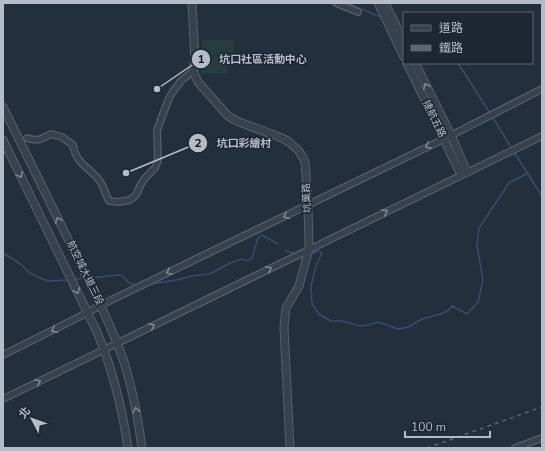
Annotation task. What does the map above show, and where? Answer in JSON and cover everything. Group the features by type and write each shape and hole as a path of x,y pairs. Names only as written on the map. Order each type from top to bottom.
{"street":[{"path":"27,138 34,140 42,139 51,134 62,137 73,145 74,153 78,159 101,182 109,201 119,202 130,200 136,195 141,184 155,168 158,160 158,130 169,98 178,85 193,70 195,61 192,3"},
{"path":"336,3 358,12"},
{"path":"378,3 403,55"},
{"path":"385,3 403,40"},
{"name":"捷航五路","path":"408,64 447,137"},
{"name":"捷航五路","path":"415,64 464,173"},
{"name":"坑菓路","path":"193,70 198,82 228,116 239,122 282,138 299,151 305,162 309,249 299,286 286,308 284,327 290,448"},
{"path":"3,355 101,305 447,137 542,89"},
{"name":"航空城大道三段","path":"3,107 101,305 117,344 124,362 133,395 142,448"},
{"path":"3,399 542,136"},
{"name":"航空城大道三段","path":"3,140 88,312 104,349 119,398 128,448"},
{"path":"515,448 542,438"}],"green space":[{"path":"202,40 234,40 233,55 202,55"},
{"path":"202,56 227,56 227,74 201,73"}],"waterway":[{"path":"347,3 378,16"},
{"path":"459,64 490,113"},
{"path":"492,116 512,149"},
{"path":"514,152 542,196"},
{"path":"311,254 319,251 322,253 316,266 311,286 312,304 319,314 331,321 342,321 361,326 378,322 398,329 408,327 422,319 441,314 449,310 452,306 467,314 478,302 483,280 477,245 479,228 509,183 528,173"},
{"path":"151,284 210,274 230,263 242,259 248,261 252,258 258,238 262,235 278,244"},
{"path":"286,251 296,254"},
{"path":"3,253 19,263 31,274 48,281 69,280"},
{"path":"91,278 119,275 123,276 129,283 137,285"},
{"path":"75,279 85,278"}],"railway":[{"path":"427,448 542,407"}],"place":[{"name":"坑口社區活動中心","path":"157,89"},
{"name":"坑口彩繪村","path":"126,173"}]}
